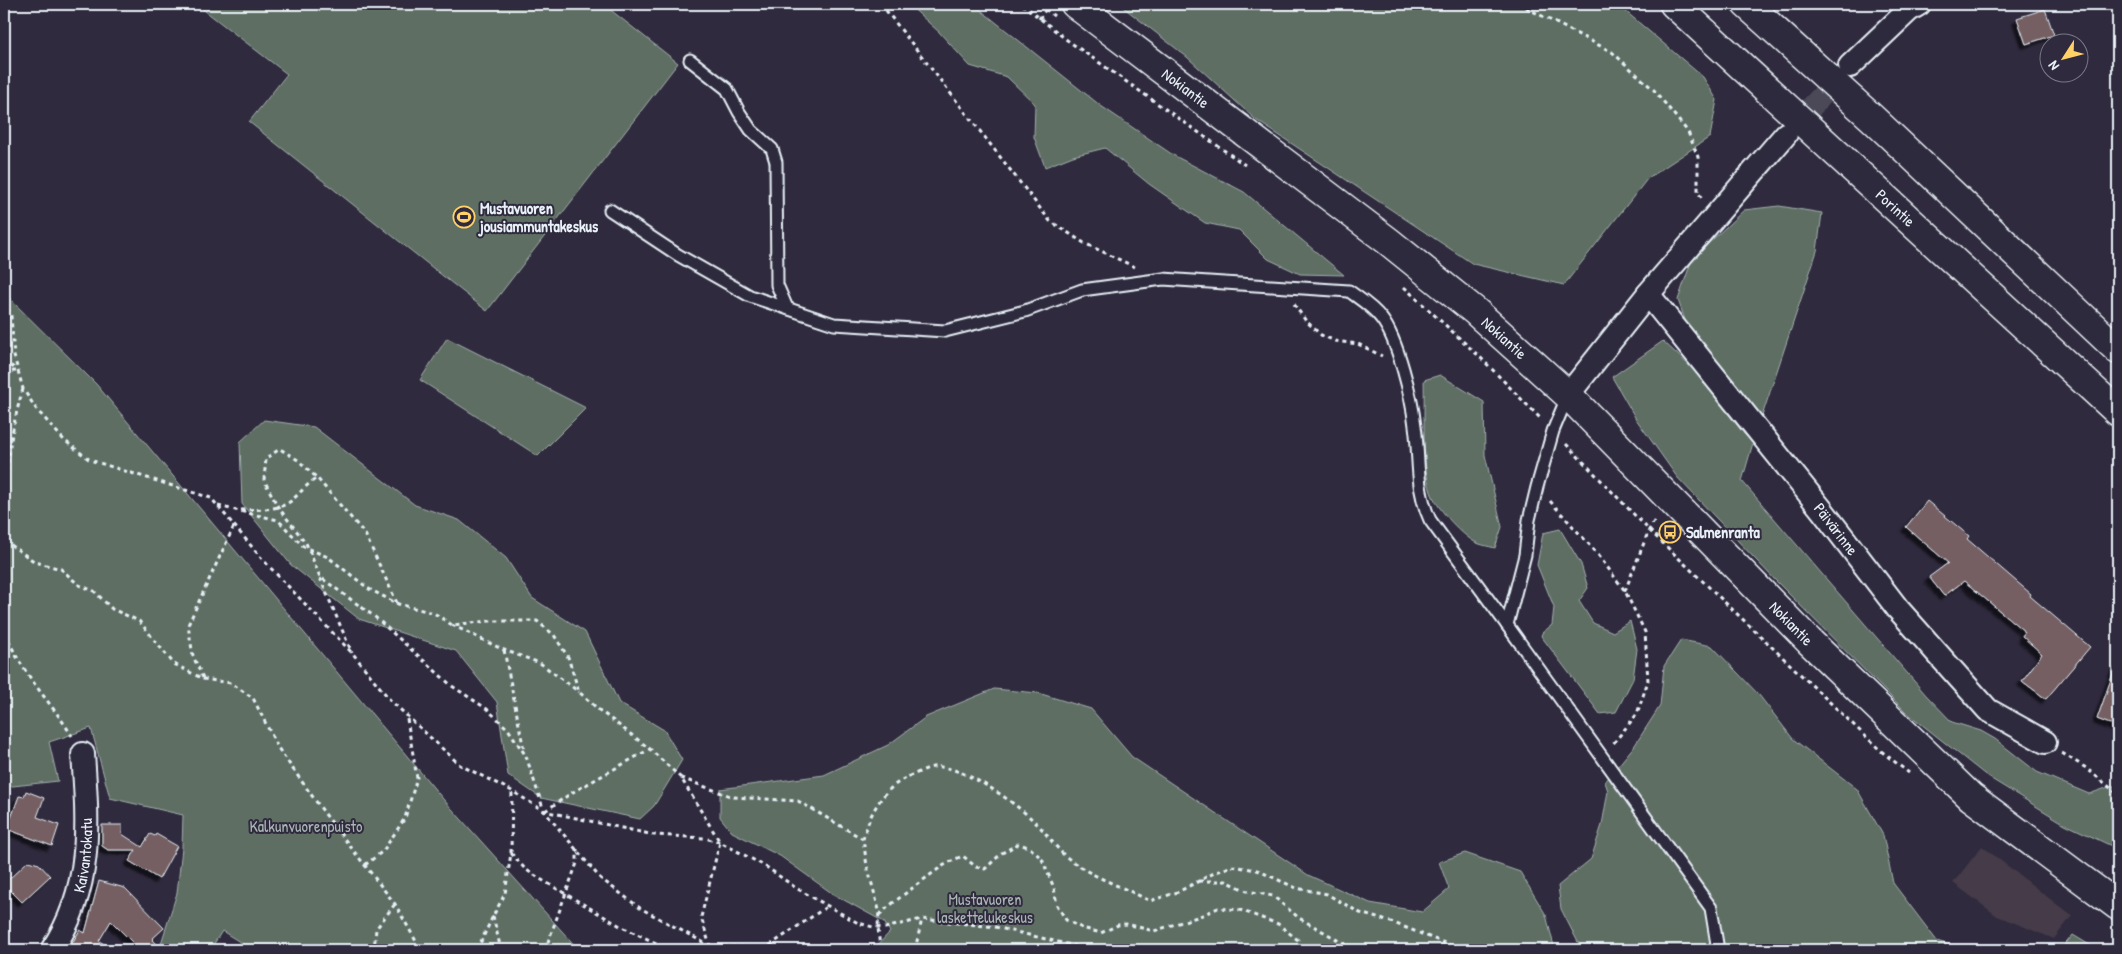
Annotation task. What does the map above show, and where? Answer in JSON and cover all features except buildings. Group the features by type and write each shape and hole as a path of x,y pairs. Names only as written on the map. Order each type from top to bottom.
{"main road":[{"name":"Nokiantie","path":"1075,4 1388,241 1475,311 1568,395 1809,642 1971,797 2118,906"},
{"name":"Porintie","path":"1674,4 2118,412"},
{"path":"1746,4 1871,117 2118,350"},
{"name":"Nokiantie","path":"1890,720 2118,889"}],"street":[{"path":"1850,66 1909,10 1919,4"},
{"path":"1568,395 1648,294 1786,134"},
{"name":"Päivärinne","path":"1648,294 1822,510 1898,609 1988,710 2045,742"},
{"name":"Kaivantokatu","path":"52,950 61,937 75,902 85,868 87,821 83,754"}],"lane":[{"path":"690,60 727,89 751,130 772,149 776,162 777,285 787,308"},
{"path":"610,210 678,255 742,291 834,324 945,331 1025,311 1082,290 1163,280 1348,291 1362,300 1381,318 1392,338 1409,393 1415,426 1422,502 1430,520 1711,908 1718,950"},
{"path":"1507,625 1525,555 1529,520 1553,431 1568,395"}],"path":[{"path":"881,4 1050,221 1084,243 1163,280"},
{"path":"1022,4 1252,170"},
{"path":"1519,4 1612,52 1654,90 1688,132 1698,157 1698,192 1714,218"},
{"path":"1039,18 1046,9"},
{"path":"1401,285 1480,357 1553,431"},
{"path":"4,301 12,316 14,356 23,389 37,410 64,440 90,460 211,498 263,560 354,656 407,718 460,765 544,811 600,878 640,908 710,946 743,947 745,950"},
{"path":"1306,321 1321,335 1335,341 1358,344 1400,365"},
{"path":"4,361 17,371"},
{"path":"4,372 17,371"},
{"path":"4,519 7,460 16,413 23,389"},
{"path":"354,656 308,548 278,507 264,480 266,458 280,449 298,460 317,478 364,534 398,604"},
{"path":"238,511 278,507 290,502 303,487 317,478"},
{"path":"1538,487 1596,552 1625,591 1645,632 1648,681 1637,714 1624,732 1601,756"},
{"path":"217,505 278,520 304,547 328,556 369,589 398,604 434,613 452,625 504,650 540,663 650,749 680,778 720,842 700,917 710,946"},
{"path":"1625,591 1649,530 1656,518"},
{"path":"203,679 193,656 188,625 234,526"},
{"path":"4,540 35,562 61,569 79,585 94,590 112,609 139,621 174,664 203,679 232,683 253,698 278,748 395,904 421,950"},
{"path":"320,577 375,617 452,686 486,709 508,729 526,756"},
{"path":"452,625 537,621 554,635 568,657 579,692"},
{"path":"4,625 5,634 15,654 59,714 83,754"},
{"path":"504,650 526,756 544,811"},
{"path":"365,865 383,852 405,818 418,778 407,718"},
{"path":"2045,742 2086,768 2118,793"},
{"path":"544,811 573,792 650,749"},
{"path":"880,950 879,910 867,866 863,840 869,819 881,798 905,778 933,767 956,770 1001,794 1040,826 1062,853 1084,870 1150,901 1178,892 1214,872 1232,866 1257,870 1296,888 1326,894 1360,913 1394,923 1462,950"},
{"path":"680,778 733,797 798,801 863,840"},
{"path":"478,950 505,894 511,853 512,792"},
{"path":"544,811 654,835 704,838 720,842 765,866 796,888 858,923 885,928 922,919 995,928 1092,950"},
{"path":"879,915 900,896 936,869 963,856 976,868 985,869 1002,853 1018,844 1029,847 1042,859 1054,888 1057,906 1066,920 1082,928 1101,933 1118,925 1126,924 1154,931 1218,908 1240,910 1278,924 1298,940 1298,950"},
{"path":"545,950 577,864 577,849"},
{"path":"511,853 525,869 565,894 654,942 664,950"},
{"path":"1198,881 1226,881 1247,891 1274,896 1299,918 1356,950"},
{"path":"374,950 376,929 395,904"},
{"path":"764,950 829,905"},
{"path":"493,916 501,950"},
{"path":"915,950 922,919"}],"shaded area":[{"path":"1982,846 2072,916 2054,939 1997,916 1953,883"}],"green space":[{"name":"Mustavuoren jousiammuntakeskus","path":"196,4 603,4 678,63 487,311 249,122 287,74"},
{"path":"908,4 973,4 1101,106 1173,155 1244,192 1344,275 1300,274 1268,259 1239,230 1205,223 1149,184 1105,148 1073,156 1045,167 1034,137 1035,104 1007,77 970,66 939,32"},
{"path":"1119,4 1617,4 1703,77 1717,100 1710,137 1648,178 1564,285 1473,264 1256,120 1187,57"},
{"path":"1779,206 1822,213 1817,251 1762,416 1691,337 1678,300 1692,259 1744,210"},
{"name":"Kalkunvuorenpuisto","path":"4,293 96,384 443,799 579,950 253,950 222,931 210,950 159,950 177,893 182,848 183,815 110,798 91,728 49,742 58,781 4,787"},
{"path":"447,338 586,408 538,456 420,380"},
{"path":"1663,341 1694,370 1753,443 1742,481 1926,695 1952,722 1981,731 1995,739 2037,772 2089,794 2112,786 2118,786 2118,849 2065,824 1988,777 1906,712 1777,582 1677,477 1636,419 1612,377"},
{"path":"1440,375 1484,402 1485,455 1502,527 1495,548 1475,542 1461,532 1443,512 1431,492 1426,467 1424,437 1424,380"},
{"path":"264,420 314,427 415,505 459,520 506,558 532,598 585,632 619,703 664,730 682,760 654,806 640,819 541,798 508,775 497,702 456,651 359,619 291,565 242,504 240,442"},
{"path":"1560,529 1581,564 1588,588 1579,601 1593,623 1613,632 1630,621 1637,649 1633,679 1616,712 1600,714 1541,636 1552,625 1554,607 1537,565 1543,533"},
{"path":"1681,640 1712,646 1759,695 1793,739 1857,789 1883,835 1893,883 1937,941 1965,950 1695,950 1692,947 1676,950 1582,950 1561,909 1558,886 1591,859 1602,825 1608,791 1605,782 1635,745 1660,706 1664,666"},
{"name":"Mustavuoren laskettelukeskus","path":"994,689 1038,693 1091,709 1132,757 1308,875 1370,903 1422,912 1449,889 1439,862 1465,853 1520,872 1546,915 1555,950 873,950 890,932 884,922 833,894 780,856 732,832 720,817 720,789 824,775 888,745 926,717"},
{"path":"2073,935 2098,950 2060,950"}],"tunnel":[{"path":"1788,132 1845,71"}],"place":[{"name":"Mustavuoren jousiammuntakeskus","path":"464,217"},
{"name":"Salmenranta","path":"1670,532"}]}
